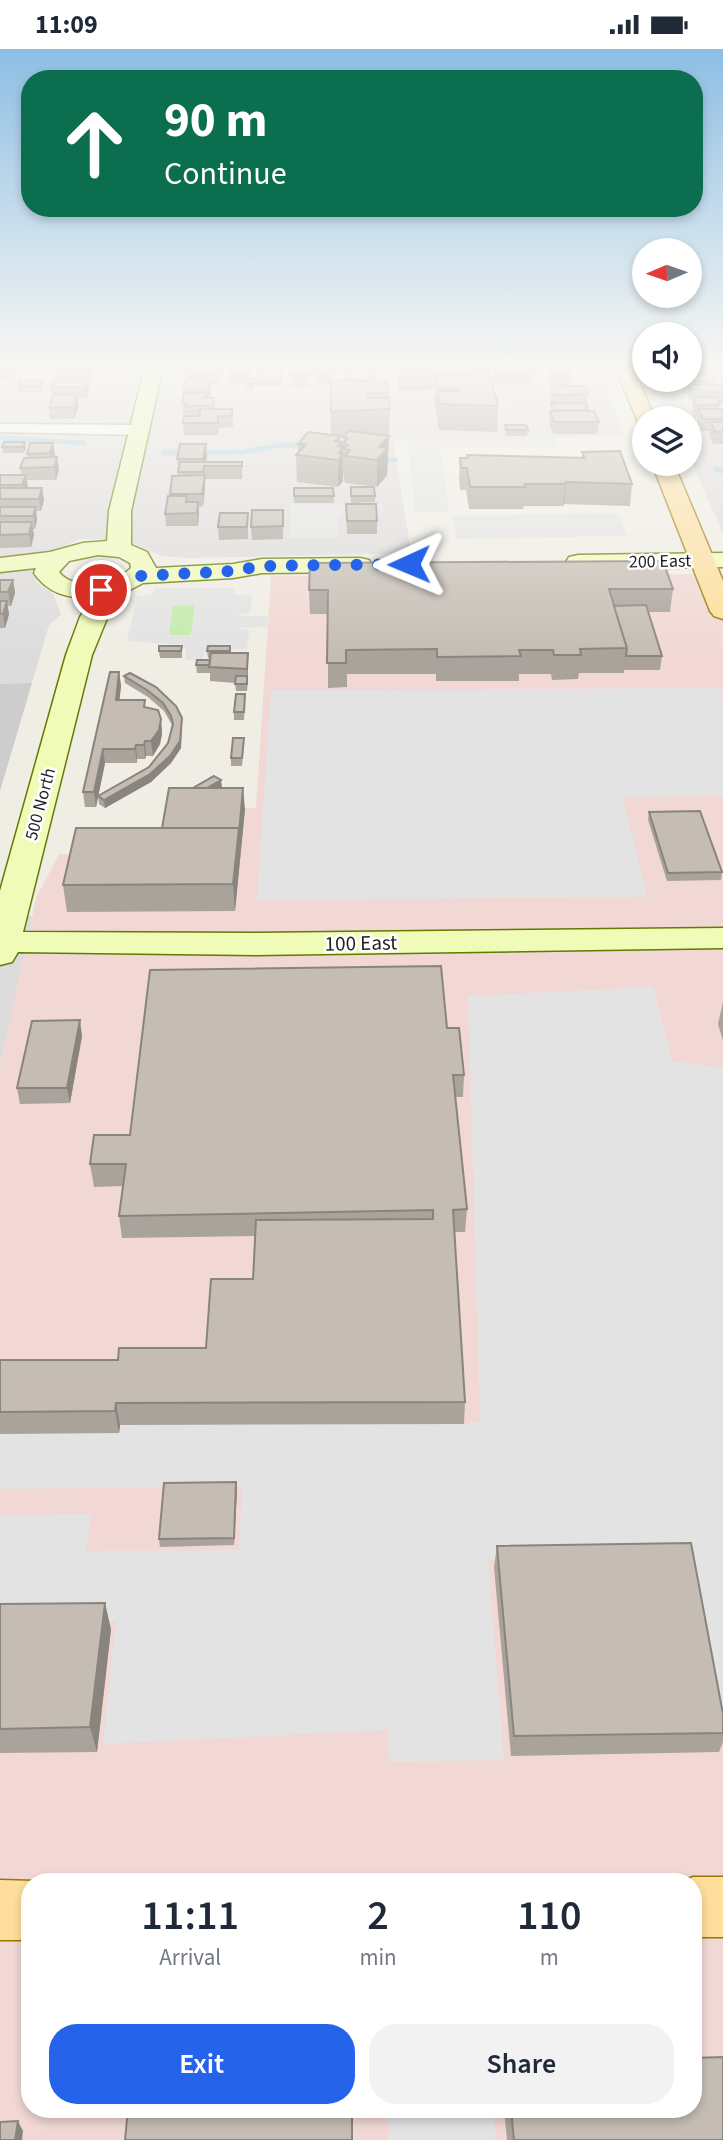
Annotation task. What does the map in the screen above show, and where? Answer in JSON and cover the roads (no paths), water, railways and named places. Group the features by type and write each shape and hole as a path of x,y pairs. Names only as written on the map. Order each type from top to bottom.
{"main road":[{"path":"669,476 713,560 723,611"},
{"path":"702,1907 723,1907"},
{"path":"0,1910 21,1910"}],"street":[{"path":"128,567 120,511 132,461"},
{"path":"59,569 120,511"},
{"path":"0,574 59,569 98,548 128,567 233,571 262,566 384,564"},
{"name":"200 East","path":"560,562 713,560"},
{"path":"0,565 59,569 85,591 128,567"},
{"name":"500 North","path":"1,945 79,655 97,607 128,567"},
{"name":"500 North","path":"59,569 79,655"},
{"name":"100 East","path":"1,945 723,938"}],"waterway":[{"path":"715,469 723,471"}]}
